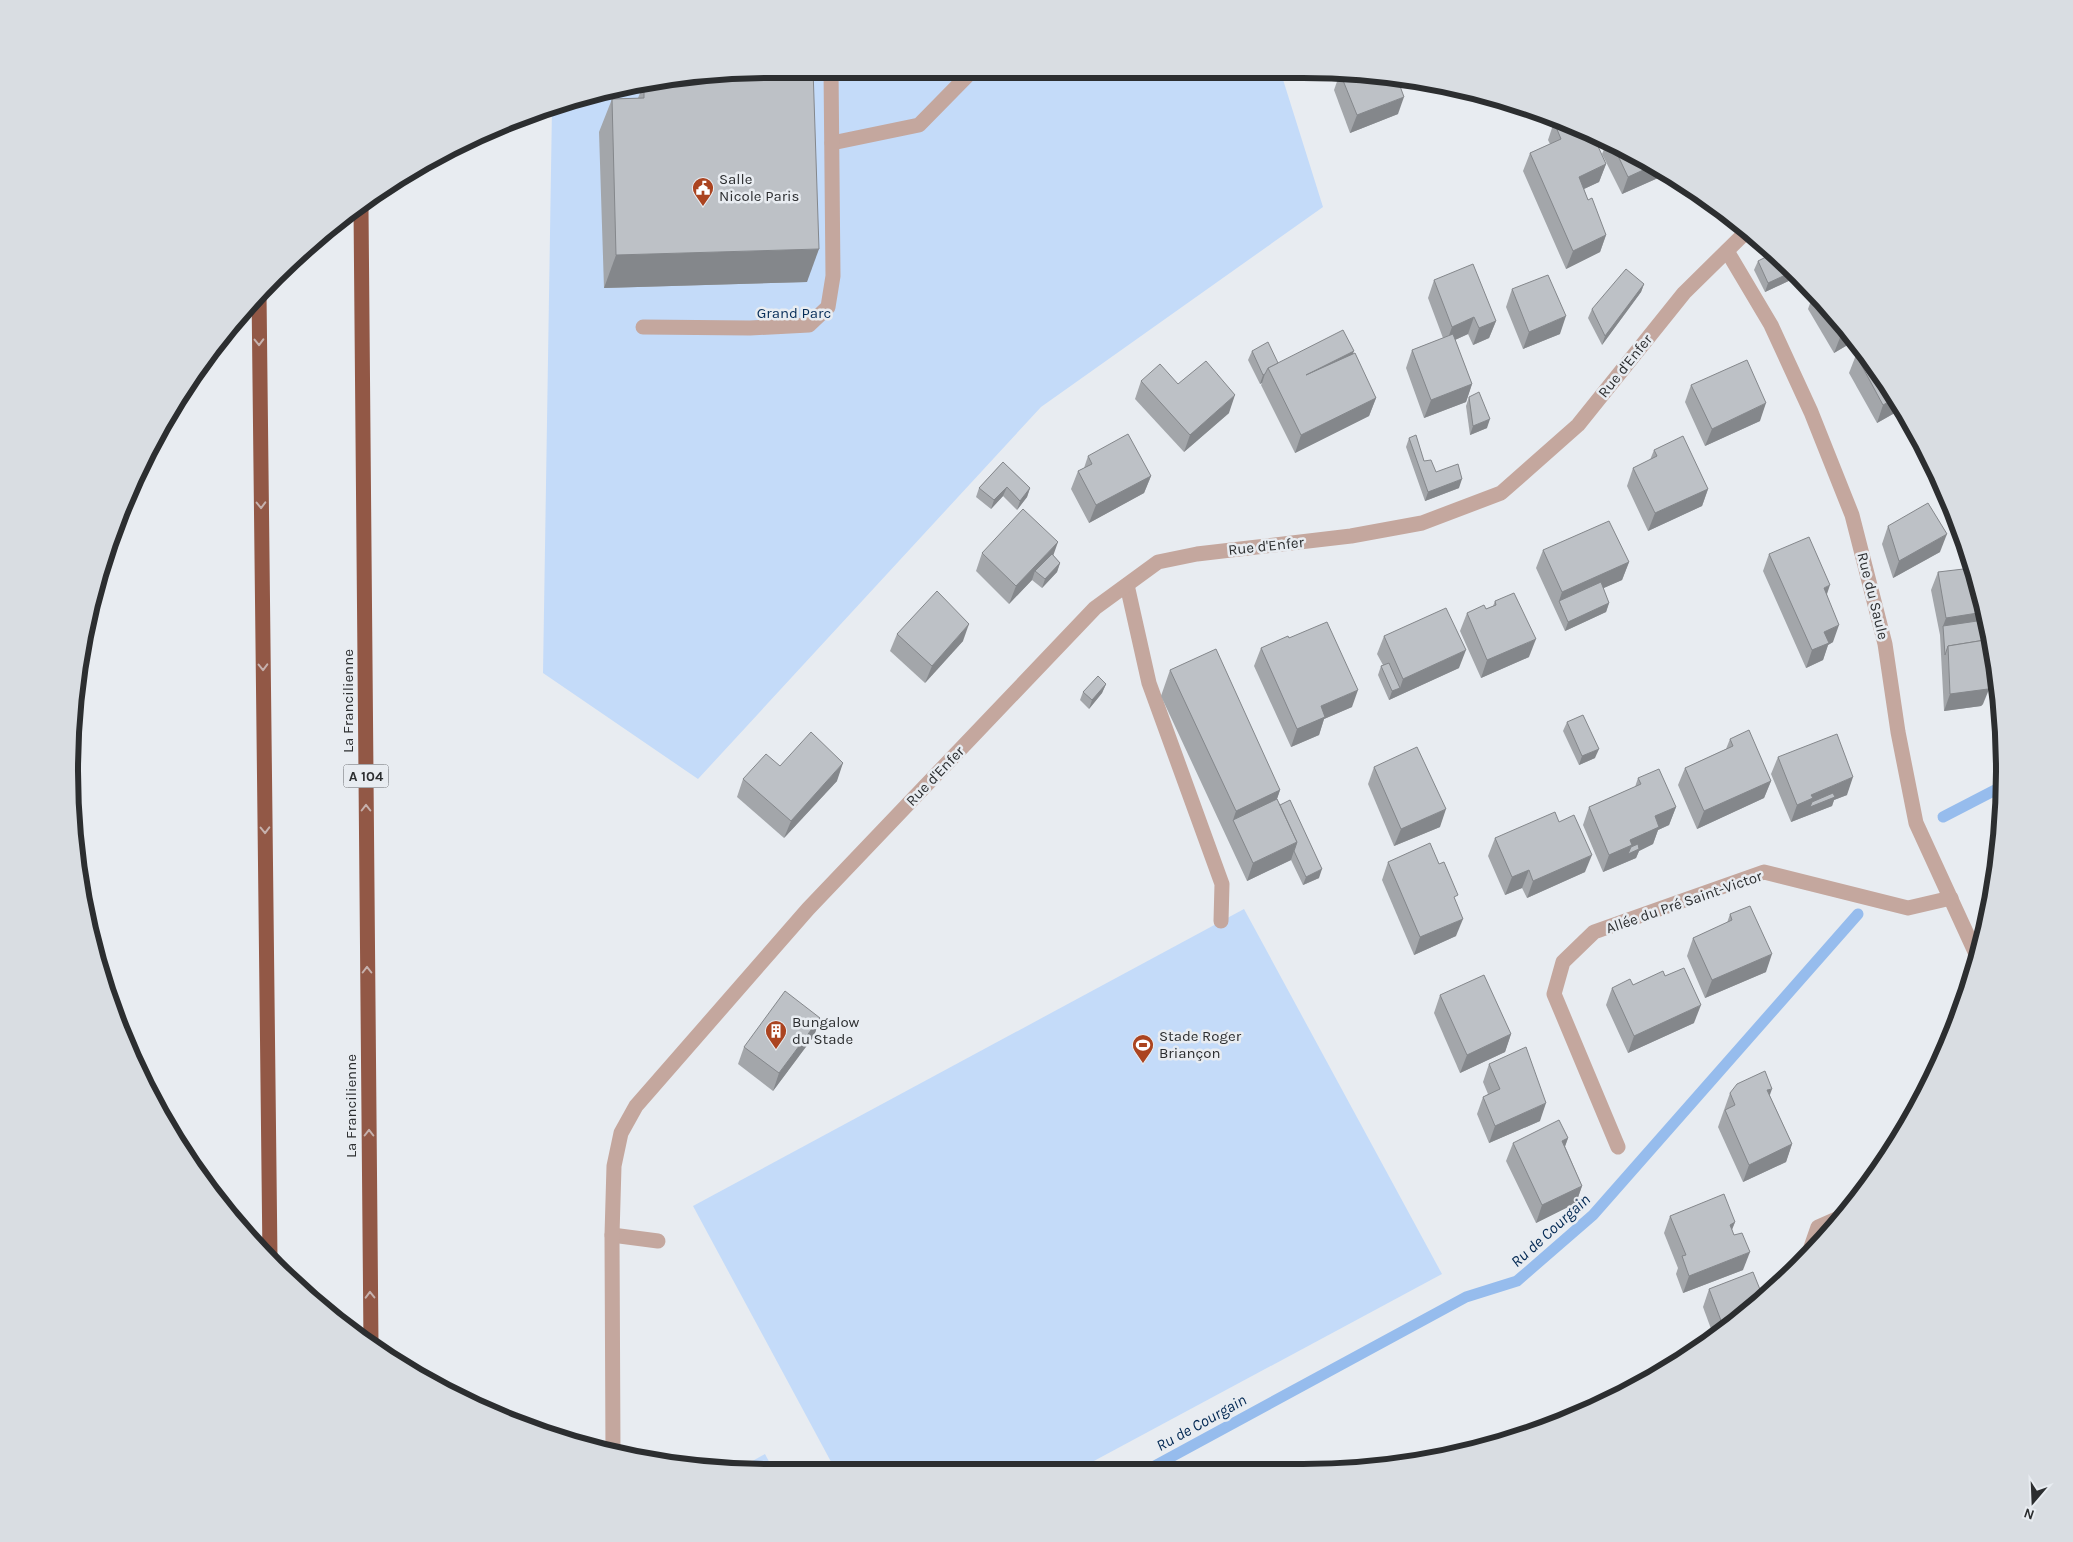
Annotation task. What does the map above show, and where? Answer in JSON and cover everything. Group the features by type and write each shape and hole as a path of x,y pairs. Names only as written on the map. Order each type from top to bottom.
{"highway":[{"name":"La Francilienne","path":"361,212 370,1336"},
{"path":"259,304 270,1249"}],"street":[{"path":"643,327 750,328 809,325 828,307 833,276 831,78"},
{"path":"832,143 919,125 965,78"},
{"name":"Rue d'Enfer","path":"612,1446 612,1235 614,1166 621,1133 636,1106 808,910 1095,608 1158,562 1197,554 1352,536 1422,523 1501,494 1578,425 1684,292 1742,236"},
{"name":"Rue du Saule","path":"1726,251 1771,325 1811,412 1852,515 1885,644 1916,823 1972,948"},
{"path":"1128,584 1149,683 1222,884 1221,922"},
{"name":"Allée du Pré Saint-Victor","path":"1618,1147 1554,994 1563,962 1594,932 1764,872 1908,908 1951,898"},
{"path":"1815,1236 1818,1227 1827,1223"},
{"path":"612,1235 658,1241"}],"green space":[{"name":"Grand Parc","path":"1283,78 1323,207 1041,407 698,779 543,673 552,113 636,91 680,83 726,79"},
{"name":"Stade Roger Briançon","path":"1244,909 1442,1274 1088,1464 832,1464 693,1206"},
{"path":"765,1454 770,1464 748,1463"}],"building":[{"name":"Salle Nicole Paris","path":"813,78 819,249 616,255 612,99 644,98 644,90 680,83 726,79"},
{"path":"1342,79 1399,84 1404,97 1357,115"},
{"path":"1555,126 1597,143 1606,164 1579,177 1588,200 1592,198 1606,235 1573,251 1530,153 1561,139"},
{"path":"1617,153 1646,169 1628,177"},
{"path":"1766,257 1786,275 1768,283 1758,261"},
{"path":"1473,264 1496,321 1479,328 1474,317 1452,327 1434,280"},
{"path":"1626,269 1644,284 1605,336 1592,309"},
{"path":"1548,275 1566,316 1529,332 1512,289"},
{"path":"1343,330 1354,351 1306,375 1355,353 1376,398 1301,435 1268,368"},
{"path":"1453,334 1472,384 1431,400 1412,350"},
{"path":"1268,342 1278,363 1268,368 1263,375 1252,351"},
{"path":"1856,355 1879,386 1889,402 1883,405"},
{"path":"1747,360 1766,403 1712,429 1691,385"},
{"path":"1206,361 1235,395 1190,435 1141,381 1160,364 1178,384"},
{"path":"1479,392 1490,419 1473,426 1469,397"},
{"path":"1128,434 1151,476 1096,505 1078,471 1092,464 1088,456"},
{"path":"1416,435 1424,461 1431,460 1436,472 1458,464 1462,479 1428,492 1409,438"},
{"path":"1683,436 1708,489 1655,513 1633,468 1657,456 1654,450"},
{"path":"1003,462 1030,488 1020,501 1007,487 994,500 979,488"},
{"path":"1928,503 1947,534 1899,561 1888,526"},
{"path":"1023,509 1058,542 1016,586 982,553"},
{"path":"1609,521 1629,562 1562,592 1543,550"},
{"path":"1809,537 1830,585 1824,588 1839,625 1824,632 1829,643 1812,650 1769,554"},
{"path":"1052,554 1060,563 1045,579 1035,571"},
{"path":"1965,569 1977,613 1946,618 1938,572"},
{"path":"1601,582 1609,603 1568,622 1559,601"},
{"path":"937,591 969,624 932,666 897,634"},
{"path":"1514,593 1536,639 1487,660 1467,613 1484,605 1486,609 1496,605 1495,601"},
{"path":"1446,608 1466,650 1403,679 1384,636"},
{"path":"1979,621 1983,640 1948,646 1945,655 1943,626"},
{"path":"1327,622 1358,690 1321,706 1325,717 1297,729 1261,648"},
{"path":"1983,640 1988,670 1990,687 1988,689 1950,694 1948,646"},
{"path":"1216,649 1280,790 1236,811 1170,670"},
{"path":"1389,663 1400,688 1392,691 1381,666"},
{"path":"1098,676 1106,684 1092,700 1083,692"},
{"path":"1583,715 1599,749 1582,756 1567,722"},
{"path":"1749,730 1771,781 1704,811 1685,768 1733,746 1730,739"},
{"path":"811,732 843,763 791,821 743,779 766,754 780,766"},
{"path":"1837,734 1853,777 1811,795 1813,798 1797,805 1778,757"},
{"path":"1417,747 1446,809 1401,829 1374,767"},
{"path":"1659,769 1676,807 1655,816 1659,827 1630,840 1632,845 1609,855 1589,807 1641,784 1638,778"},
{"path":"1833,793 1835,797 1810,807 1812,802"},
{"path":"1277,799 1297,842 1253,863 1233,820"},
{"path":"1290,800 1322,869 1306,877 1294,851 1297,842 1280,805"},
{"path":"1555,812 1559,822 1574,815 1592,855 1533,881 1529,870 1512,877 1495,838"},
{"path":"1430,843 1439,864 1444,862 1458,895 1454,897 1463,919 1420,937 1388,862"},
{"path":"1638,844 1639,849 1628,854 1631,847"},
{"path":"1750,906 1772,954 1712,980 1693,938 1732,920 1730,914"},
{"path":"1684,968 1701,1005 1634,1036 1612,988 1630,979 1633,985 1663,971 1665,976"},
{"path":"1484,975 1511,1034 1467,1055 1440,995"},
{"name":"Bungalow du Stade","path":"785,991 820,1018 779,1073 744,1047"},
{"path":"1526,1047 1546,1103 1495,1126 1483,1097 1500,1089 1489,1064"},
{"path":"1765,1071 1772,1089 1767,1090 1792,1144 1749,1165 1725,1110 1735,1105 1730,1093 1737,1084"},
{"path":"1559,1120 1568,1138 1562,1141 1582,1186 1542,1205 1513,1143"},
{"path":"1724,1194 1735,1222 1730,1225 1734,1235 1742,1233 1750,1252 1689,1276 1682,1256 1686,1255 1670,1216"},
{"path":"1753,1272 1760,1291 1722,1323 1709,1289"}],"waterway":[{"name":"Ru de Courgain","path":"1943,817 1995,790"},
{"name":"Ru de Courgain","path":"1158,1464 1466,1297 1517,1281 1593,1215 1858,914"}],"place":[{"name":"Salle Nicole Paris","path":"703,207"},
{"name":"Bungalow du Stade","path":"776,1050"},
{"name":"Stade Roger Briançon","path":"1143,1064"}]}
